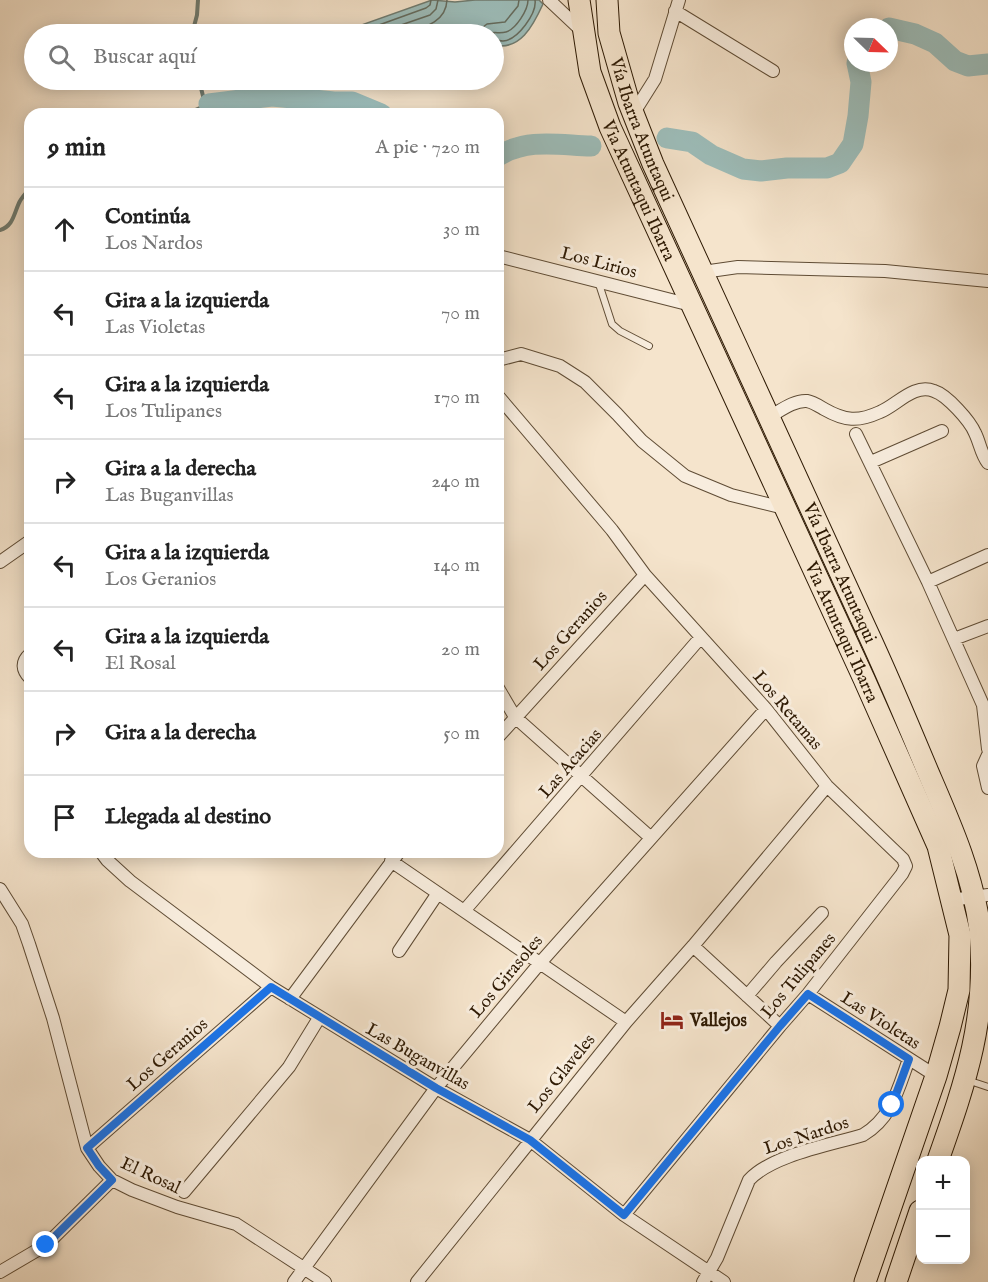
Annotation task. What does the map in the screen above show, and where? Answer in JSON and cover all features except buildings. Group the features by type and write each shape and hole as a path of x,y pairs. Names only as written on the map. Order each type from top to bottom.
{"highway":[{"name":"Via Atuntaqui Ibarra","path":"579,0 590,72 610,127 864,679 938,846 960,935 959,990 936,1076 865,1282"},
{"name":"Vía Ibarra Atuntaqui","path":"607,0 609,33 633,114 653,164 885,671 981,896 984,926 982,991 984,1015 966,1080 940,1156"},
{"path":"900,1280 916,1230"}],"street":[{"path":"549,0 583,33"},
{"path":"633,114 655,79 677,6 773,71"},
{"name":"Los Lirios","path":"504,257 691,305"},
{"path":"703,272 738,267 885,271 988,281"},
{"path":"504,358 521,354 560,366 585,382 642,441 685,476 730,495 784,508"},
{"path":"769,417 796,403 808,401 838,417 858,420 882,412 918,390 928,389 936,391 959,411 975,431 984,458 988,463"},
{"name":"Los Retamas","path":"504,403 612,530 645,575 766,709 827,786 903,859 906,866"},
{"path":"871,462 942,431"},
{"path":"856,434 986,704 988,749"},
{"path":"0,562 24,546"},
{"path":"928,582 988,555"},
{"name":"Los Geranios","path":"504,730 645,575"},
{"path":"954,639 988,626"},
{"name":"Las Acacias","path":"464,911 701,637"},
{"path":"504,698 515,717 650,837"},
{"name":"Los Girasoles","path":"294,1282 436,1088 540,963 766,709"},
{"path":"988,755 983,766 988,788"},
{"name":"Los Glaveles","path":"417,1282 626,1022 827,786"},
{"name":"Las Buganvillas","path":"106,858 130,881 271,987 436,1088 530,1140 706,1277 724,1282"},
{"path":"290,999 394,858"},
{"path":"396,858 438,893 626,1022"},
{"name":"Los Tulipanes","path":"624,1215 808,994 906,866"},
{"name":"El Rosal","path":"0,889 22,924 30,944 53,1018 87,1148 99,1166 112,1180 132,1190 177,1207 236,1224 325,1282"},
{"path":"399,951 438,893"},
{"path":"951,900 981,896"},
{"path":"747,996 822,913"},
{"path":"693,946 780,1026"},
{"name":"Los Geranios","path":"87,1148 271,987"},
{"name":"Las Violetas","path":"808,994 936,1076"},
{"path":"184,1192 289,1067 319,1018"},
{"name":"Los Nardos","path":"706,1277 744,1190 754,1175 783,1159 863,1136 872,1130 892,1105 909,1059"},
{"path":"1,1269 46,1245 112,1180"}],"lane":[{"path":"598,280 612,324 620,331 649,346"},
{"path":"966,1080 988,1087"}],"water":[{"path":"432,0 455,2 539,0 543,4 535,21 524,35 504,46 504,24 364,24"}],"waterway":[{"path":"195,24 198,0"},
{"path":"898,30 915,34 935,43 955,61 968,66 988,64"},
{"path":"667,138 692,142 711,155 743,169 761,171 787,168 827,168 840,163 853,144 861,82 859,72"},
{"path":"200,108 209,104 202,90"},
{"path":"209,104 272,96 352,102 366,108"},
{"path":"504,153 532,145 591,146"},
{"path":"0,230 11,222 24,196"}],"place":[{"name":"Vallejos","path":"672,1020"}],"route":[{"path":"46,1245 112,1180 87,1148 271,987 436,1088 530,1140 624,1215 808,994 909,1059 892,1105"}]}
